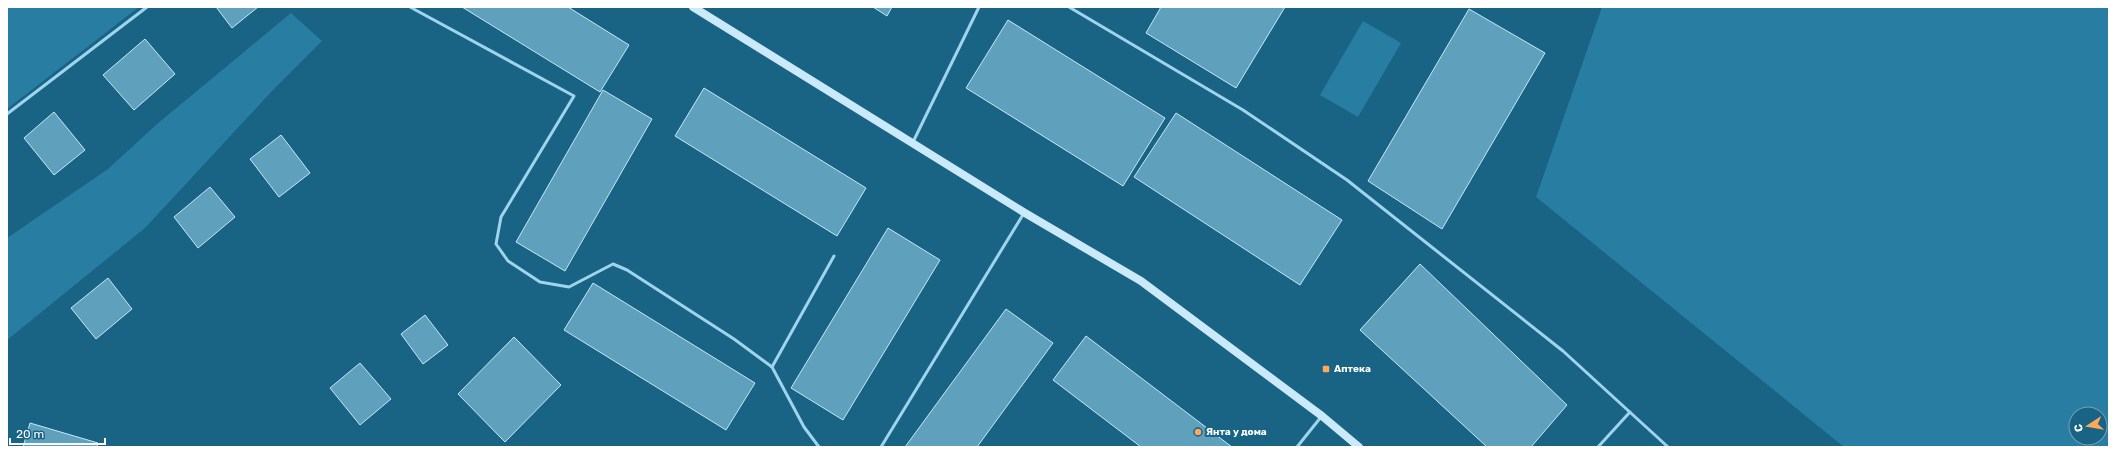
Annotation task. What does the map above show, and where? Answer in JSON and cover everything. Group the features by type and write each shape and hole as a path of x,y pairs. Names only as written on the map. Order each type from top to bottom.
{"street":[{"path":"693,7 1025,213 1141,281 1322,416 1359,447"}],"lane":[{"path":"7,114 147,7"},
{"path":"410,7 574,96 501,217 496,244 508,261 540,282 569,287 613,264 627,270 734,339 772,367 804,427 819,447"},
{"path":"912,143 979,7"},
{"path":"1069,7 1243,110 1347,180 1562,351 1668,447"},
{"path":"881,447 1025,213"},
{"path":"772,367 834,256"},
{"path":"1598,447 1630,412"},
{"path":"1297,447 1322,416"}],"shaded area":[{"path":"7,7 139,7 7,109"},
{"path":"1602,7 2109,7 2109,447 1844,447 1536,197"},
{"path":"291,13 322,41 272,91 145,228 7,340 7,238 108,169 157,124"},
{"path":"1363,21 1401,43 1358,117 1320,95"}],"building":[{"path":"216,7 258,7 232,28"},
{"path":"462,7 568,7 629,45 600,92"},
{"path":"873,7 892,7 887,16"},
{"path":"1161,7 1285,7 1236,88 1146,33"},
{"path":"1469,9 1545,53 1442,229 1368,181"},
{"path":"1008,20 1165,118 1123,186 966,88"},
{"path":"145,39 175,74 134,110 103,75"},
{"path":"704,88 866,188 837,236 675,136"},
{"path":"603,90 652,119 565,271 516,242"},
{"path":"54,112 85,150 54,175 24,138"},
{"path":"1176,113 1342,220 1300,285 1134,177"},
{"path":"281,135 310,173 279,197 250,159"},
{"path":"210,187 235,217 198,248 174,217"},
{"path":"888,228 940,260 843,420 791,388"},
{"path":"1420,264 1567,405 1531,447 1487,447 1360,330"},
{"path":"108,278 132,309 96,339 71,308"},
{"path":"593,283 755,383 726,430 564,330"},
{"path":"1006,309 1053,343 977,447 905,447"},
{"path":"425,315 448,345 423,364 401,334"},
{"path":"1086,336 1232,447 1141,447 1053,380"},
{"path":"514,337 561,385 505,442 458,394"},
{"path":"360,363 391,399 360,425 330,388"},
{"path":"30,423 98,443 97,447 23,447"}],"place":[{"name":"Аптека","path":"1326,369"},
{"name":"Янта у дома","path":"1198,432"}]}
